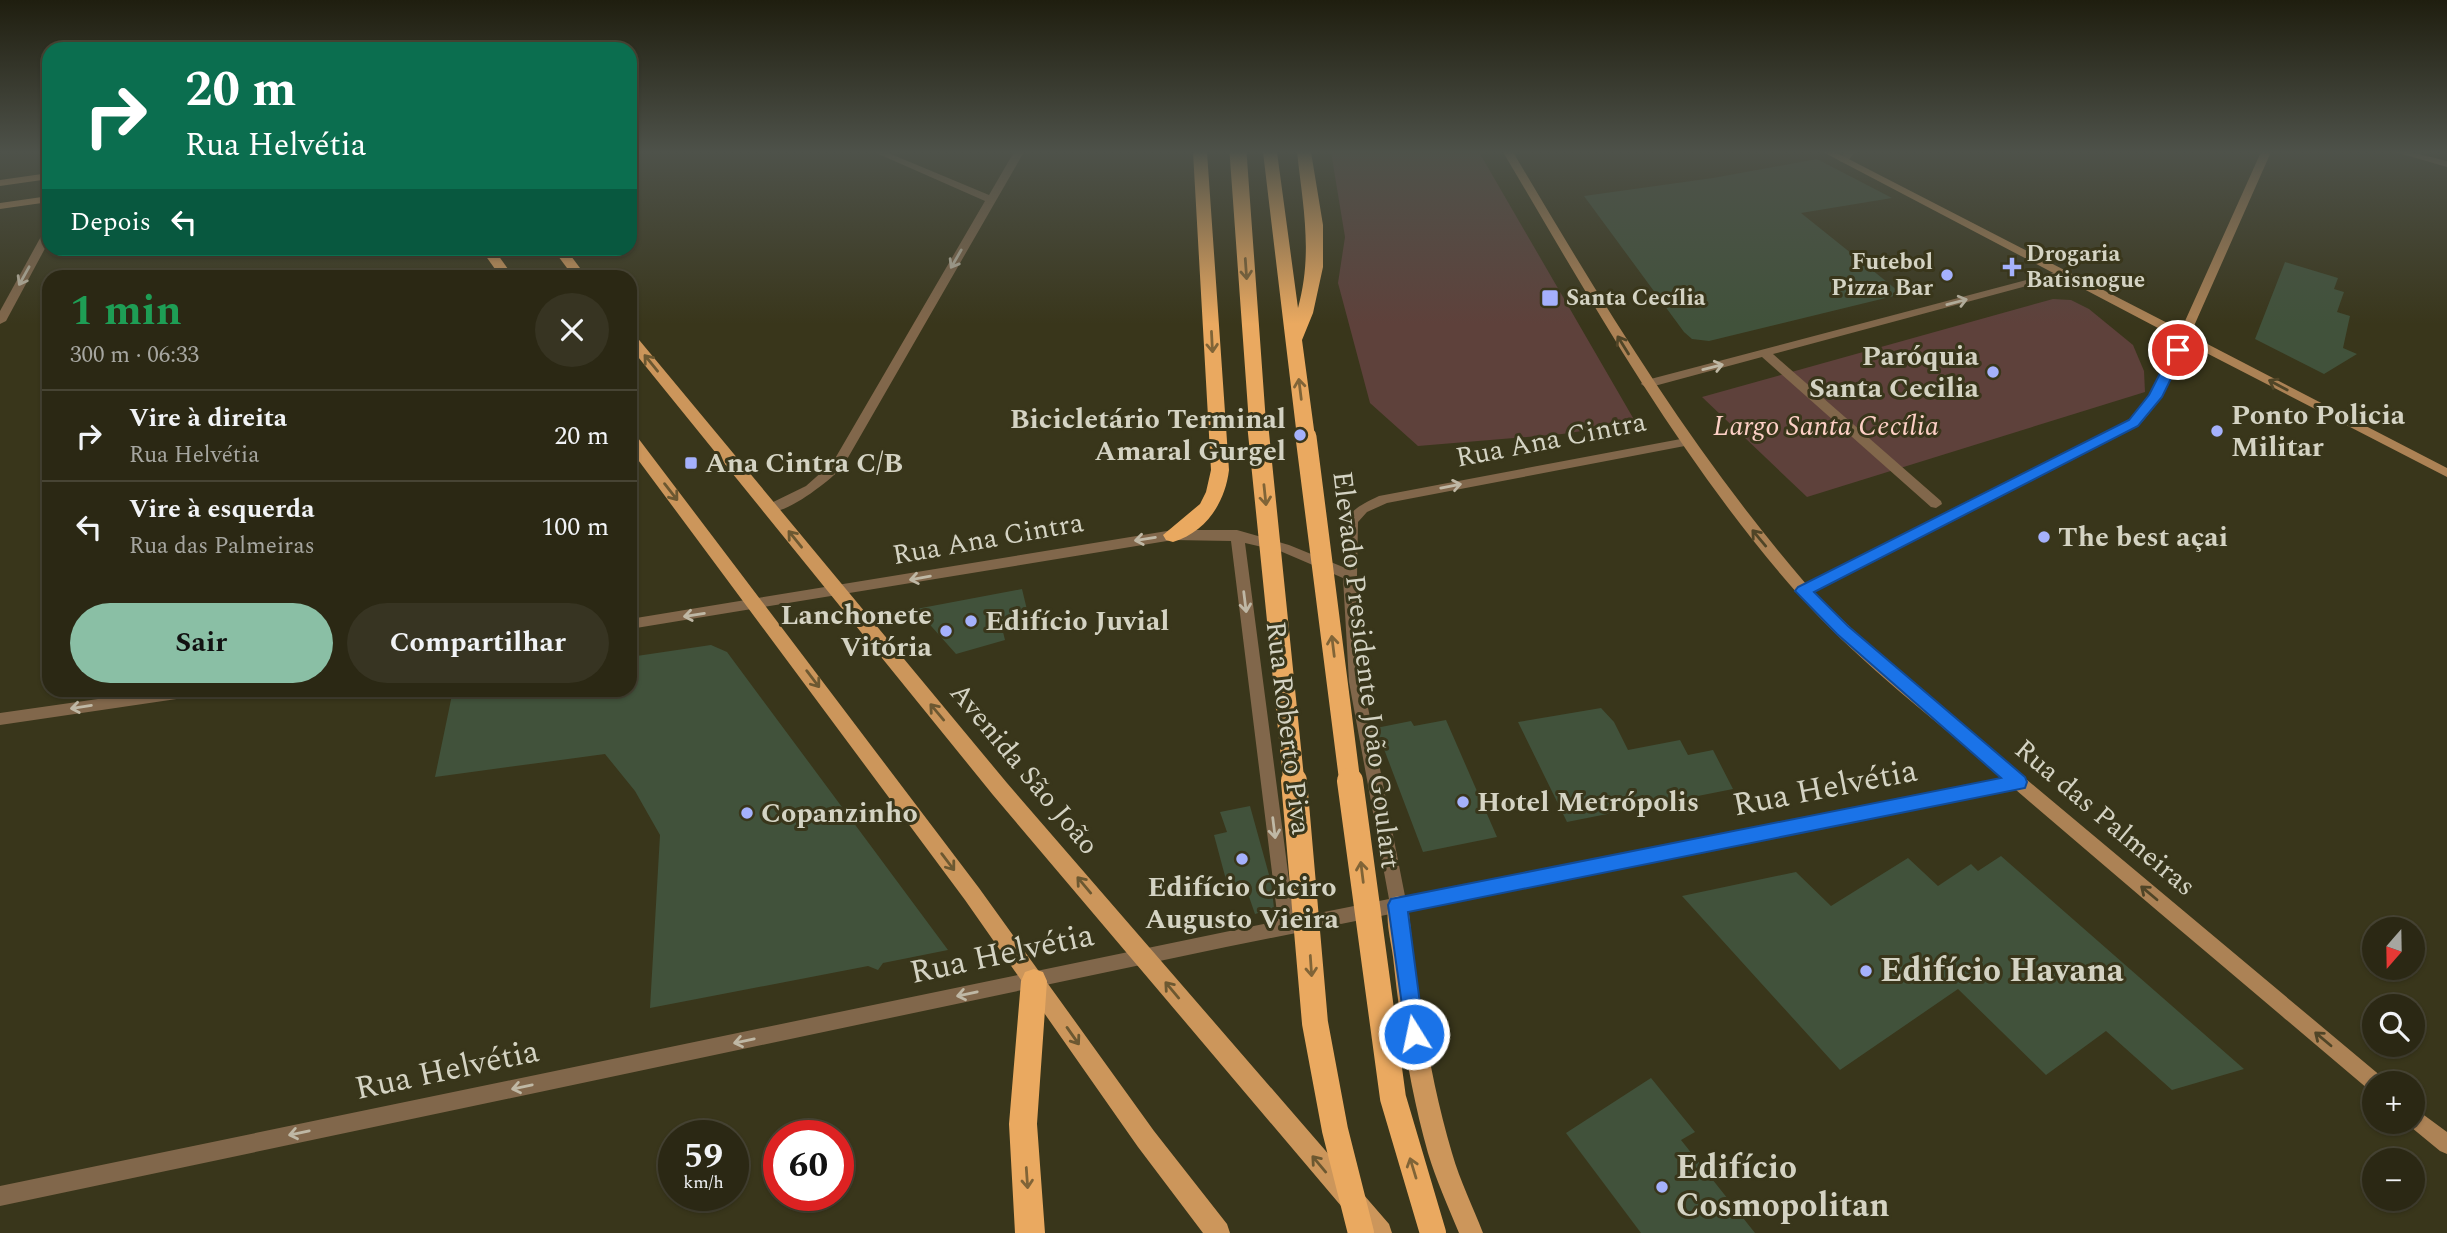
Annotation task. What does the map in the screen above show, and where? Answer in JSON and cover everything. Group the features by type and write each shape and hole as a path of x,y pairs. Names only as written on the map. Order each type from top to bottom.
{"highway":[{"path":"1173,535 1200,518 1212,504 1218,488 1220,470 1204,210"},
{"path":"1242,210 1257,420 1308,922 1315,1023 1335,1130 1361,1233"},
{"name":"Elevado Presidente João Goulart","path":"1277,210 1391,1085 1412,1168 1433,1233"},
{"path":"1294,340 1307,311 1317,268 1314,210"},
{"path":"1030,1233 1023,1124 1034,981"}],"main road":[{"path":"492,256 503,270"},
{"path":"564,256 575,270"},
{"name":"Avenida São João","path":"637,347 1000,789 1380,1233"},
{"path":"637,447 757,605 1034,981 1146,1139 1218,1233"},
{"path":"1398,905 1407,991 1421,1076 1441,1155 1471,1233"}],"street":[{"path":"770,509 811,489 838,465 985,210"},
{"name":"Rua das Palmeiras","path":"1542,210 1647,384 1686,442 1723,495 1803,591 1842,630 2018,782 2362,1072"},
{"path":"1946,210 2447,473"},
{"path":"1803,591 2134,423 2155,397 2185,337 2241,210"},
{"path":"0,321 42,244"},
{"path":"1647,384 2064,273"},
{"path":"1765,353 1936,504"},
{"name":"Rua Ana Cintra","path":"637,623 1173,535 1237,535 1287,547 1350,575 1352,521 1362,509 1384,499 1686,442"},
{"name":"Rua Roberto Piva","path":"1237,535 1287,927"},
{"path":"1350,575 1356,682 1398,905"},
{"path":"0,719 149,697"},
{"name":"Rua Helvétia","path":"0,1196 1144,956 2018,782"},
{"path":"2425,1126 2447,1144"}],"green space":[{"path":"1340,210 1512,210 1636,423 1562,434 1418,446 1370,403 1338,283 1345,237"},
{"name":"Largo Santa Cecília","path":"2053,299 2071,300 2089,309 2133,345 2144,371 2145,392 1807,497 1702,397"}],"building":[{"path":"1594,210 1822,210 1801,213 1902,294 1709,341 1692,339 1684,332"},
{"path":"2285,262 2338,278 2334,289 2344,292 2337,312 2350,316 2343,348 2357,354 2324,374 2255,339"},
{"name":"Edifício Juvial","path":"1022,589 1029,618 1001,624 1005,640 956,654 916,609"},
{"name":"Copanzinho","path":"711,645 727,652 948,950 883,963 878,970 868,966 650,1008 660,835 635,791 605,754 435,777 452,697 637,697 637,656"},
{"path":"1601,708 1614,722 1628,750 1680,740 1688,755 1713,750 1733,789 1567,822 1518,722"},
{"path":"1446,720 1497,837 1423,852 1376,728 1411,721 1414,726"},
{"name":"Edifício Ciciro Augusto Vieira","path":"1250,806 1271,882 1274,908 1255,914 1246,888 1229,891 1214,835 1227,832 1220,812"},
{"path":"2001,856 2244,1069 2172,1090 2106,1031 2046,1075 1958,989 1840,1070 1682,896 1796,872 1831,906 1908,858 1938,886 1971,864 1978,871"},
{"name":"Edifício Cosmopolitan","path":"1651,1078 1695,1132 1681,1140 1755,1233 1641,1233 1566,1133"}],"place":[{"name":"Drogaria Batisnogue","path":"2012,267"},
{"name":"Futebol Pizza Bar","path":"1947,275"},
{"name":"Santa Cecília","path":"1550,298"},
{"name":"Paróquia Santa Cecilia","path":"1993,372"},
{"name":"Ponto Policia Militar","path":"2217,431"},
{"name":"Bicicletário Terminal Amaral Gurgel","path":"1300,435"},
{"name":"Ana Cintra C/B","path":"691,463"},
{"name":"The best açai","path":"2044,537"},
{"name":"Edifício Juvial","path":"971,621"},
{"name":"Lanchonete Vitória","path":"946,631"},
{"name":"Hotel Metrópolis","path":"1463,802"},
{"name":"Copanzinho","path":"747,813"},
{"name":"Edifício Ciciro Augusto Vieira","path":"1242,859"},
{"name":"Edifício Havana","path":"1866,971"},
{"name":"Edifício Cosmopolitan","path":"1662,1187"}],"route":[{"path":"1414,1034 1398,905 2018,782 1842,630 1803,591 2134,423 2155,397 2178,350"}]}
